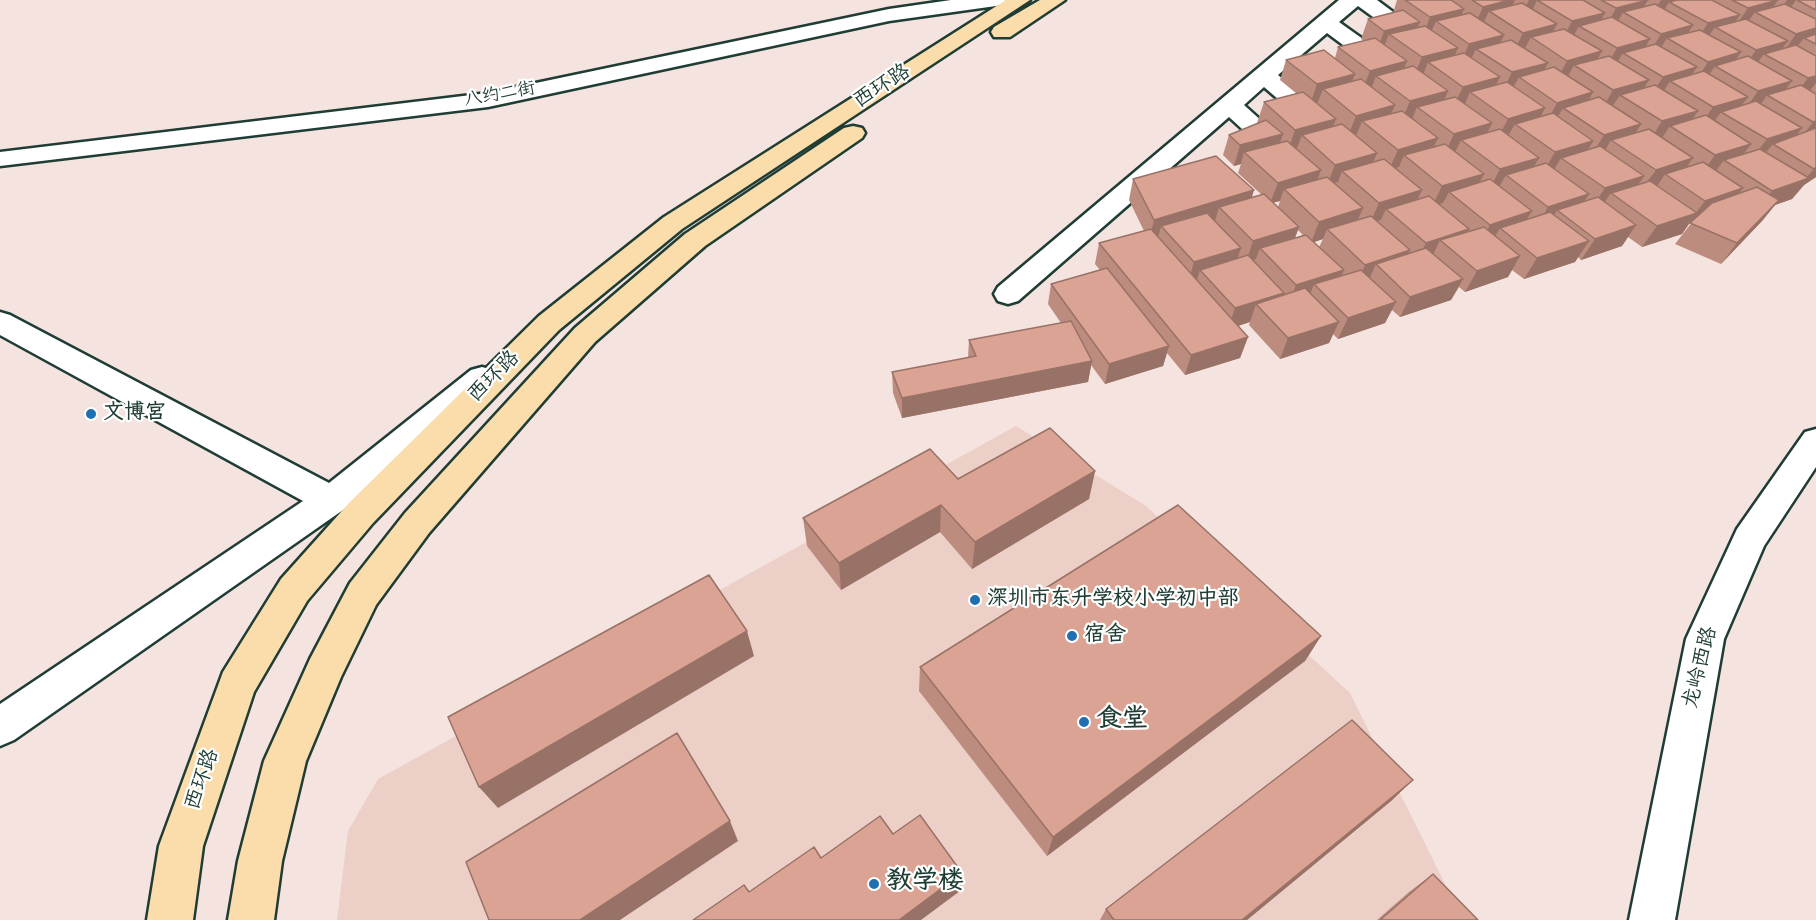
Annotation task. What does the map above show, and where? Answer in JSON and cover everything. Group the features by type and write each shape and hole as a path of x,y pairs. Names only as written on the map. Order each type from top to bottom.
{"main road":[{"name":"西环路","path":"170,920 181,846 237,685 294,590 361,513 549,323 673,223 1020,0"},
{"name":"西环路","path":"251,920 260,861 285,761 324,670 363,594 417,523 585,335 695,240 999,34 1055,0"}],"street":[{"name":"八约二街","path":"0,159 488,100 889,15 996,0"},
{"path":"1008,294 1197,148 1230,105 1264,75 1306,55 1326,22 1352,0"},
{"path":"1363,0 1440,54"},
{"path":"1326,22 1410,84"},
{"path":"1264,75 1344,143"},
{"path":"1230,105 1307,176"},
{"path":"0,322 331,500"},
{"path":"0,727 331,500 549,323"},
{"name":"龙岭西路","path":"1652,920 1705,639 1749,540 1816,441"}],"shaded area":[{"name":"深圳市东升学校小学初中部","path":"1016,426 1146,506 1350,693 1463,920 337,920 348,831 378,779"}],"building":[{"path":"1405,0 1451,0 1464,9 1430,17"},
{"path":"1472,0 1510,0 1483,7"},
{"path":"1537,0 1583,0 1605,13 1572,21"},
{"path":"1601,0 1648,0 1616,8"},
{"path":"1712,0 1740,15 1708,23 1669,2"},
{"path":"1732,0 1778,0 1748,8"},
{"path":"1797,0 1816,0 1816,10"},
{"path":"1522,3 1557,24 1523,33 1489,11"},
{"path":"1655,4 1693,25 1661,34 1623,12"},
{"path":"1785,4 1816,19 1816,28 1796,34 1755,12"},
{"path":"1403,10 1420,22 1384,31 1368,19"},
{"path":"1470,13 1504,35 1469,44 1436,21"},
{"path":"1612,17 1650,39 1617,48 1579,26"},
{"path":"1746,19 1788,41 1756,50 1715,27"},
{"path":"1425,26 1458,48 1422,57 1389,34"},
{"path":"1564,29 1602,51 1567,61 1531,37"},
{"path":"1700,30 1741,52 1708,62 1667,38"},
{"path":"1816,34 1816,44 1804,38"},
{"path":"1375,38 1407,61 1370,71 1338,47"},
{"path":"1511,40 1548,63 1512,72 1476,49"},
{"path":"1656,44 1697,67 1663,77 1623,53"},
{"path":"1796,45 1816,56 1816,76 1808,78 1764,54"},
{"path":"1324,50 1355,74 1317,84 1286,60"},
{"path":"1464,53 1500,77 1463,87 1428,62"},
{"path":"1609,56 1649,80 1613,90 1574,65"},
{"path":"1748,56 1792,81 1758,91 1715,66"},
{"path":"1413,66 1448,91 1410,101 1376,76"},
{"path":"1554,67 1593,92 1557,103 1519,77"},
{"path":"1704,71 1748,97 1713,107 1670,81"},
{"path":"1361,79 1395,105 1356,116 1323,89"},
{"path":"1507,82 1545,108 1508,119 1470,92"},
{"path":"1655,85 1698,111 1662,121 1620,95"},
{"path":"1801,85 1816,94 1816,121 1813,122 1767,95"},
{"path":"1303,92 1336,119 1295,130 1264,102"},
{"path":"1455,97 1492,123 1454,134 1417,107"},
{"path":"1599,97 1641,124 1604,135 1563,108"},
{"path":"1756,101 1802,128 1767,139 1721,112"},
{"path":"1402,111 1438,138 1398,150 1362,121"},
{"path":"1553,113 1593,141 1555,152 1515,124"},
{"path":"1706,115 1751,144 1715,155 1670,126"},
{"path":"1266,120 1283,134 1240,145 1229,135"},
{"path":"1342,124 1377,153 1335,165 1302,135"},
{"path":"1816,128 1816,167 1814,169 1773,144"},
{"path":"1500,129 1539,158 1500,169 1461,140"},
{"path":"1649,129 1693,158 1656,170 1611,140"},
{"path":"1287,141 1321,170 1278,183 1244,152"},
{"path":"1445,144 1484,174 1442,186 1404,155"},
{"path":"1600,146 1644,176 1605,188 1561,158"},
{"path":"1760,149 1809,178 1772,191 1724,160"},
{"path":"1216,156 1254,190 1154,220 1133,179"},
{"path":"1384,159 1422,190 1379,203 1342,171"},
{"path":"1703,162 1743,188 1705,201 1665,174"},
{"path":"1546,163 1589,194 1548,207 1506,175"},
{"path":"1327,177 1363,208 1319,222 1284,189"},
{"path":"1490,179 1532,211 1490,225 1449,192"},
{"path":"1650,181 1697,213 1657,226 1611,193"},
{"path":"1757,187 1779,200 1737,243 1690,223 1712,203"},
{"path":"1264,194 1299,227 1253,241 1219,207"},
{"path":"1429,196 1469,229 1426,243 1386,209"},
{"path":"1598,197 1636,225 1595,239 1557,210"},
{"path":"1550,212 1589,241 1537,258 1500,228"},
{"path":"1207,213 1241,248 1194,262 1161,226"},
{"path":"1371,216 1410,250 1365,265 1327,229"},
{"path":"1484,227 1520,256 1477,271 1440,240"},
{"path":"1151,229 1248,337 1191,355 1099,243"},
{"path":"1306,235 1344,270 1296,285 1260,248"},
{"path":"1426,248 1463,279 1410,297 1376,264"},
{"path":"1248,255 1284,293 1235,308 1200,270"},
{"path":"1107,268 1169,346 1109,364 1051,284"},
{"path":"1361,270 1396,302 1348,318 1314,284"},
{"path":"1305,288 1339,322 1288,338 1256,304"},
{"path":"1071,321 1092,361 902,398 892,372 976,356 969,340"},
{"path":"1050,428 1095,471 975,542 941,505 839,563 803,518 930,449 958,479"},
{"name":"食堂","path":"1178,505 1321,636 1053,837 920,667"},
{"path":"709,575 747,631 479,787 448,717"},
{"path":"1352,720 1413,780 1242,920 1114,920 1106,909"},
{"path":"677,733 730,821 580,920 489,920 466,862"},
{"name":"教学楼","path":"920,815 962,873 899,920 693,920 744,885 749,892 814,847 821,858 880,816 893,834"},
{"path":"1433,874 1478,920 1380,920"}],"place":[{"name":"文博宫","path":"91,414"},
{"name":"深圳市东升学校小学初中部","path":"975,600"},
{"name":"宿舍","path":"1072,636"},
{"name":"食堂","path":"1084,722"},
{"name":"教学楼","path":"874,884"}]}
